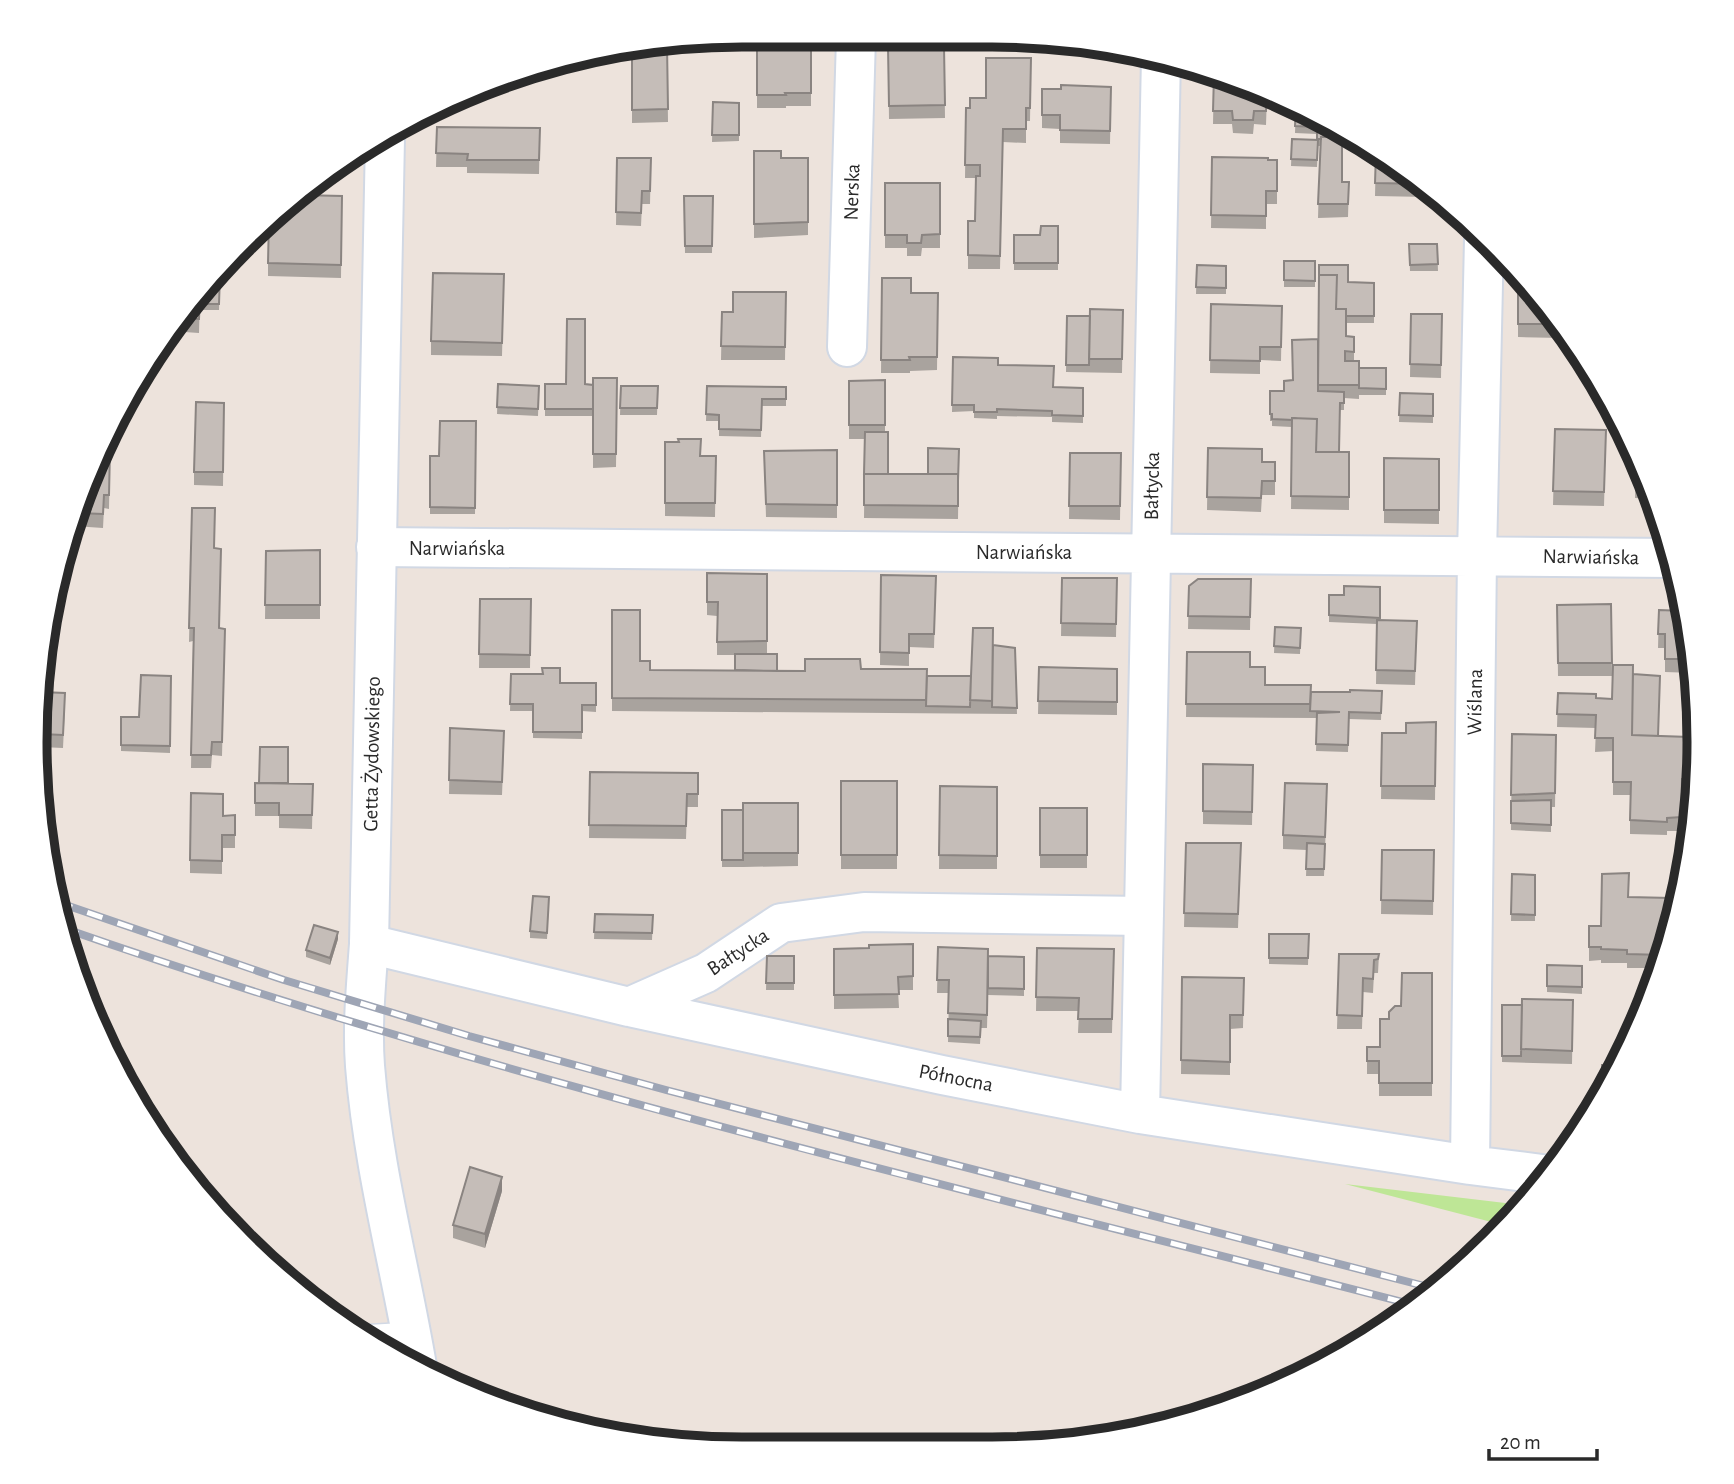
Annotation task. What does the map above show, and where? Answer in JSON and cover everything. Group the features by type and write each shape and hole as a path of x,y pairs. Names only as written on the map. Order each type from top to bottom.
{"street":[{"name":"Nerska","path":"847,347 856,47"},
{"name":"Bałtycka","path":"1140,1114 1161,68"},
{"name":"Getta Żydowskiego","path":"385,146 369,944 364,1027 369,1104 377,1167 414,1349"},
{"name":"Wiślana","path":"1469,1165 1484,252"},
{"name":"Narwiańska","path":"376,547 1662,558"},
{"name":"Bałtycka","path":"629,1007 706,973 782,923 864,912 1144,916"},
{"name":"Północna","path":"369,944 629,1007 942,1076 1140,1114 1536,1173"}],"lane":[{"path":"396,1345 414,1349"}],"green space":[{"path":"1345,1184 1511,1204 1493,1222"}],"building":[{"path":"757,47 811,47 811,93 757,95"},
{"path":"888,47 944,47 945,105 889,106"},
{"path":"667,52 668,109 632,110 632,56"},
{"path":"986,58 1031,58 1030,108 1026,108 1026,129 1003,129 1000,256 968,255 968,221 975,221 976,176 980,176 980,165 965,165 966,108 970,108 970,98 986,98"},
{"path":"1214,84 1266,104 1266,111 1254,111 1253,120 1233,120 1232,111 1213,111"},
{"path":"1061,85 1111,87 1110,131 1060,130 1060,115 1042,115 1042,89 1061,89"},
{"path":"713,102 739,103 739,135 712,135"},
{"path":"1295,117 1314,127 1295,126"},
{"path":"437,127 540,128 539,160 467,160 468,154 436,153"},
{"path":"1317,128 1333,137 1321,137 1317,139"},
{"path":"1321,137 1333,137 1342,142 1342,182 1349,182 1348,204 1318,204"},
{"path":"1292,139 1318,140 1317,160 1291,159"},
{"path":"754,151 781,151 781,158 808,158 808,222 754,224"},
{"path":"1212,157 1277,160 1277,191 1266,191 1266,216 1211,215"},
{"path":"617,158 651,158 650,191 642,191 641,213 616,212"},
{"path":"1376,163 1405,184 1375,183"},
{"path":"885,183 940,183 940,234 922,235 921,243 907,243 907,235 885,235"},
{"path":"314,195 342,196 341,265 268,263 269,234 284,220"},
{"path":"684,196 713,196 712,246 685,246"},
{"path":"1041,226 1058,226 1058,263 1014,263 1014,235 1040,235"},
{"path":"1409,244 1437,244 1438,264 1410,265"},
{"path":"1284,261 1315,261 1315,281 1284,280"},
{"path":"1197,265 1226,266 1226,288 1196,287"},
{"path":"1319,265 1348,265 1348,282 1374,283 1374,316 1346,316 1346,309 1336,309 1337,275 1319,275"},
{"path":"433,273 504,274 502,343 431,341"},
{"path":"1319,275 1337,275 1336,309 1346,309 1346,336 1354,337 1354,352 1345,351 1345,361 1359,361 1359,385 1318,385"},
{"path":"882,278 911,278 911,293 938,293 937,357 881,360"},
{"path":"220,284 219,304 203,304"},
{"path":"1518,289 1547,324 1518,324"},
{"path":"733,292 786,292 785,347 721,346 722,312 733,312"},
{"path":"1211,304 1282,306 1281,347 1260,347 1260,361 1210,360"},
{"path":"199,309 199,319 191,319"},
{"path":"1090,309 1123,310 1122,359 1089,359"},
{"path":"1411,314 1442,314 1441,365 1410,364"},
{"path":"1067,316 1090,316 1089,365 1066,365"},
{"path":"567,319 585,319 585,384 593,385 593,409 545,409 545,384 566,384"},
{"path":"1318,339 1318,391 1344,392 1344,403 1340,403 1339,452 1316,452 1317,419 1272,419 1270,391 1284,391 1284,381 1293,380 1292,340"},
{"path":"953,357 998,358 998,365 1054,366 1053,387 1083,388 1083,416 1052,415 1052,411 997,409 997,412 974,412 974,405 952,405"},
{"path":"1359,368 1386,368 1386,389 1359,388"},
{"path":"593,378 617,378 616,454 593,454"},
{"path":"885,380 885,425 849,425 849,381"},
{"path":"498,384 539,386 538,409 497,407"},
{"path":"621,386 658,386 657,408 620,408"},
{"path":"707,386 786,387 786,399 762,399 761,430 719,429 719,415 706,414"},
{"path":"1400,393 1433,394 1433,416 1399,415"},
{"path":"196,402 224,403 223,472 194,472"},
{"path":"1292,418 1317,419 1316,452 1349,452 1349,497 1291,496"},
{"path":"440,421 476,421 475,508 430,507 430,456 439,456"},
{"path":"1555,429 1606,430 1604,492 1553,491"},
{"path":"865,432 888,432 888,474 864,474"},
{"path":"678,439 701,439 700,456 716,456 715,503 665,503 665,442 679,442"},
{"path":"928,448 959,449 958,481 958,474 928,474"},
{"path":"1208,448 1262,449 1262,462 1275,462 1275,481 1262,481 1261,498 1207,497"},
{"path":"837,450 837,505 766,504 764,451"},
{"path":"1070,453 1121,453 1120,506 1069,506"},
{"path":"110,455 109,495 104,495 103,514 86,513"},
{"path":"1384,458 1439,459 1439,510 1384,510"},
{"path":"864,474 958,474 958,506 864,505"},
{"path":"192,508 215,508 214,548 221,549 219,628 225,629 222,742 212,742 211,755 191,755 194,628 189,628"},
{"path":"320,550 320,605 265,605 266,551"},
{"path":"707,573 767,574 767,641 717,642 718,602 707,602"},
{"path":"881,575 936,576 934,634 909,634 909,653 880,652"},
{"path":"1062,578 1117,578 1116,624 1061,623"},
{"path":"1198,579 1251,579 1250,617 1188,616 1189,586"},
{"path":"1344,586 1380,587 1380,618 1329,615 1329,595 1344,595"},
{"path":"480,599 531,599 530,655 479,654"},
{"path":"1611,604 1612,663 1558,663 1557,605"},
{"path":"612,610 640,610 640,661 650,661 650,670 805,671 805,659 860,659 861,669 927,669 926,700 612,698"},
{"path":"1659,610 1674,611 1682,659 1665,659 1665,634 1658,634"},
{"path":"1377,620 1417,621 1415,671 1376,670"},
{"path":"1275,627 1301,628 1300,648 1274,646"},
{"path":"973,628 993,628 992,701 970,700"},
{"path":"993,645 1015,648 1017,708 992,707"},
{"path":"1187,652 1250,652 1250,667 1265,667 1265,685 1311,685 1310,704 1186,704"},
{"path":"735,654 777,654 777,671 735,670"},
{"path":"1613,665 1633,665 1632,735 1687,737 1681,817 1667,818 1667,822 1630,820 1631,782 1613,782 1613,738 1595,738 1596,715 1557,714 1558,693 1596,694 1596,698 1612,699"},
{"path":"1039,667 1117,669 1117,702 1038,701"},
{"path":"542,668 560,668 560,683 596,683 596,705 582,705 582,732 533,732 533,704 510,704 511,674 543,674"},
{"path":"1633,674 1660,676 1658,736 1632,735"},
{"path":"141,675 171,676 170,746 121,745 121,717 139,717"},
{"path":"927,676 971,676 970,707 926,706"},
{"path":"1382,691 1381,713 1349,712 1348,745 1316,744 1317,713 1340,712 1310,711 1311,692"},
{"path":"49,692 65,693 63,735 47,734"},
{"path":"1436,722 1435,786 1381,786 1382,733 1406,733 1406,723"},
{"path":"450,728 504,731 502,782 449,780"},
{"path":"1512,734 1556,735 1555,793 1511,795"},
{"path":"260,747 288,747 288,783 259,783"},
{"path":"1203,764 1253,765 1252,812 1203,811"},
{"path":"590,772 698,773 698,794 687,794 686,826 589,825"},
{"path":"841,781 897,781 897,855 841,855"},
{"path":"255,783 313,784 312,815 279,815 279,803 255,803"},
{"path":"1285,783 1327,784 1325,837 1283,835"},
{"path":"940,786 997,787 997,856 939,855"},
{"path":"191,793 223,794 223,816 235,815 235,835 222,835 222,861 190,860"},
{"path":"1551,800 1551,825 1511,823 1511,801"},
{"path":"743,803 798,803 798,853 743,853"},
{"path":"1040,808 1087,808 1087,855 1040,855"},
{"path":"722,810 743,810 743,860 722,860"},
{"path":"1186,843 1241,843 1238,914 1184,913"},
{"path":"1307,843 1325,844 1324,869 1306,869"},
{"path":"1382,850 1434,850 1433,901 1381,900"},
{"path":"1629,873 1628,897 1668,898 1653,955 1627,954 1627,950 1589,947 1589,926 1601,926 1602,874"},
{"path":"1512,874 1535,875 1535,915 1511,914"},
{"path":"533,896 549,897 547,933 530,931"},
{"path":"595,914 653,915 652,933 594,932"},
{"path":"314,925 338,932 330,958 306,950"},
{"path":"1269,934 1309,934 1308,958 1269,958"},
{"path":"913,944 913,976 898,977 899,994 834,995 834,949"},
{"path":"938,947 988,949 987,1015 948,1013 949,980 937,980"},
{"path":"1037,948 1114,949 1112,1019 1078,1019 1079,998 1036,997"},
{"path":"1339,954 1379,954 1378,959 1374,960 1373,979 1363,978 1362,1016 1337,1015"},
{"path":"767,956 794,956 794,983 766,983"},
{"path":"988,956 1024,957 1024,989 988,988"},
{"path":"1547,965 1582,966 1582,987 1547,986"},
{"path":"1402,973 1432,973 1432,1083 1379,1083 1379,1061 1367,1061 1367,1047 1380,1047 1380,1019 1389,1019 1389,1012 1395,1006 1401,1006"},
{"path":"1182,977 1244,978 1243,1015 1230,1015 1230,1062 1181,1060"},
{"path":"1522,999 1573,1000 1572,1051 1521,1049"},
{"path":"1502,1005 1522,1005 1521,1056 1502,1056"},
{"path":"948,1019 981,1021 980,1037 948,1036"},
{"path":"470,1167 502,1177 485,1234 453,1225"}],"railway":[{"path":"67,906 284,980 469,1036 666,1090 1424,1286"},
{"path":"74,932 229,984 565,1084 904,1175 1403,1302"}]}
